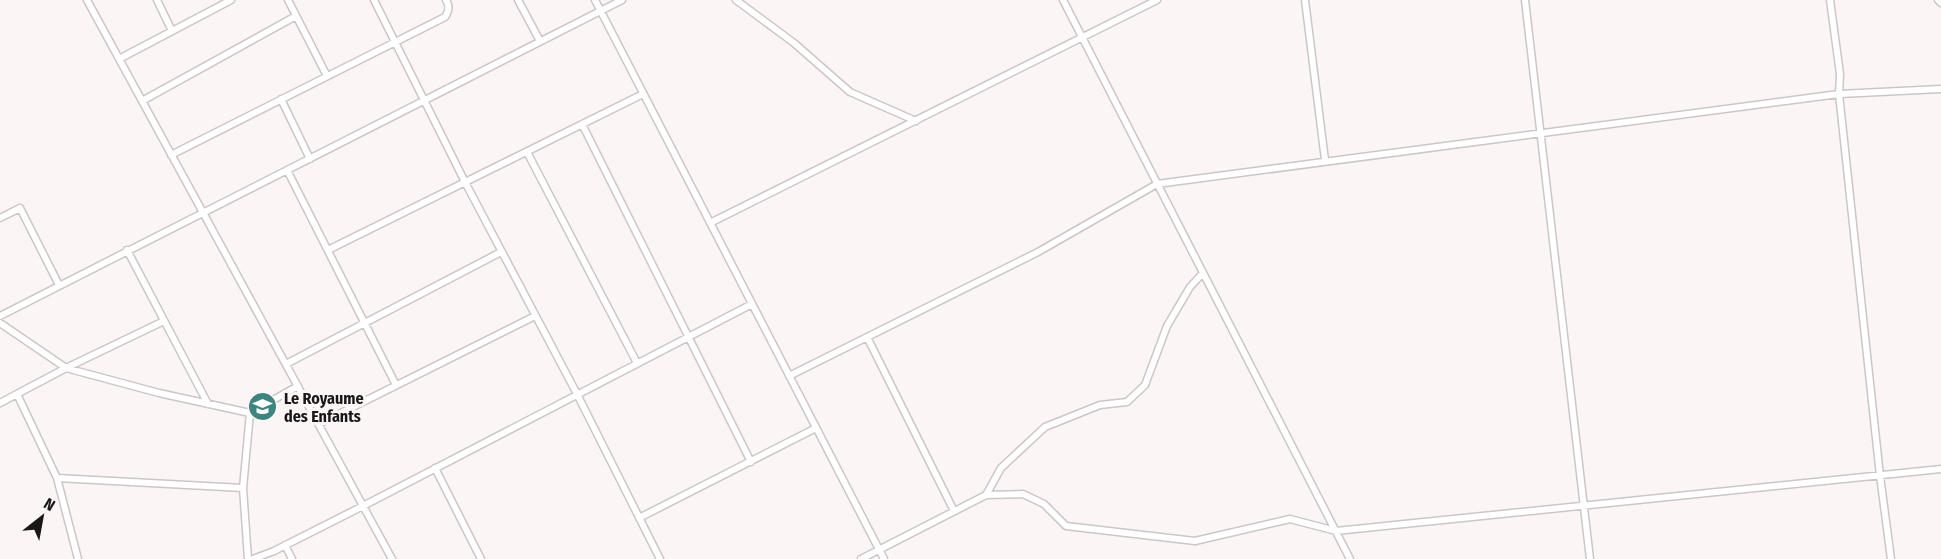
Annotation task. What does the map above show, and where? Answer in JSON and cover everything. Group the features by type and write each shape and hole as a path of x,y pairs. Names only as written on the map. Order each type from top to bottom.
{"street":[{"path":"87,0 392,559"},
{"path":"157,0 172,31"},
{"path":"119,59 231,0"},
{"path":"288,0 327,76"},
{"path":"374,0 465,182 577,394 660,559"},
{"path":"171,155 445,17 449,11 449,4 446,0"},
{"path":"518,0 540,41"},
{"path":"595,0 884,559"},
{"path":"0,315 622,0"},
{"path":"736,0 808,55 841,86 916,121"},
{"path":"1063,0 1350,559"},
{"path":"710,223 1157,0"},
{"path":"1305,0 1325,160"},
{"path":"1525,0 1590,559"},
{"path":"1830,0 1840,74 1839,94 1880,476 1891,559"},
{"path":"142,100 296,16"},
{"path":"789,376 1038,252 1157,184 1325,160 1839,94 1941,89"},
{"path":"328,250 644,94"},
{"path":"281,99 310,159"},
{"path":"582,124 751,462"},
{"path":"526,152 637,363"},
{"path":"287,170 396,385"},
{"path":"0,218 20,208 59,285"},
{"path":"127,250 208,404"},
{"path":"286,364 364,321 501,252"},
{"path":"986,495 1001,468 1045,427 1100,405 1127,402 1145,385 1167,326 1190,287 1203,273"},
{"path":"253,559 363,506 752,303"},
{"path":"319,424 535,316"},
{"path":"0,403 164,321"},
{"path":"0,323 66,368 159,393 250,413 297,386"},
{"path":"867,337 954,511"},
{"path":"17,394 57,478 78,559"},
{"path":"248,559 243,488 250,413"},
{"path":"639,518 816,428"},
{"path":"435,468 481,559"},
{"path":"861,559 986,495 1023,494 1044,504 1066,526 1195,541 1290,519 1336,531 1941,470"},
{"path":"57,478 243,488"},
{"path":"285,545 292,559"}],"place":[{"name":"Le Royaume des Enfants","path":"263,407"}]}
